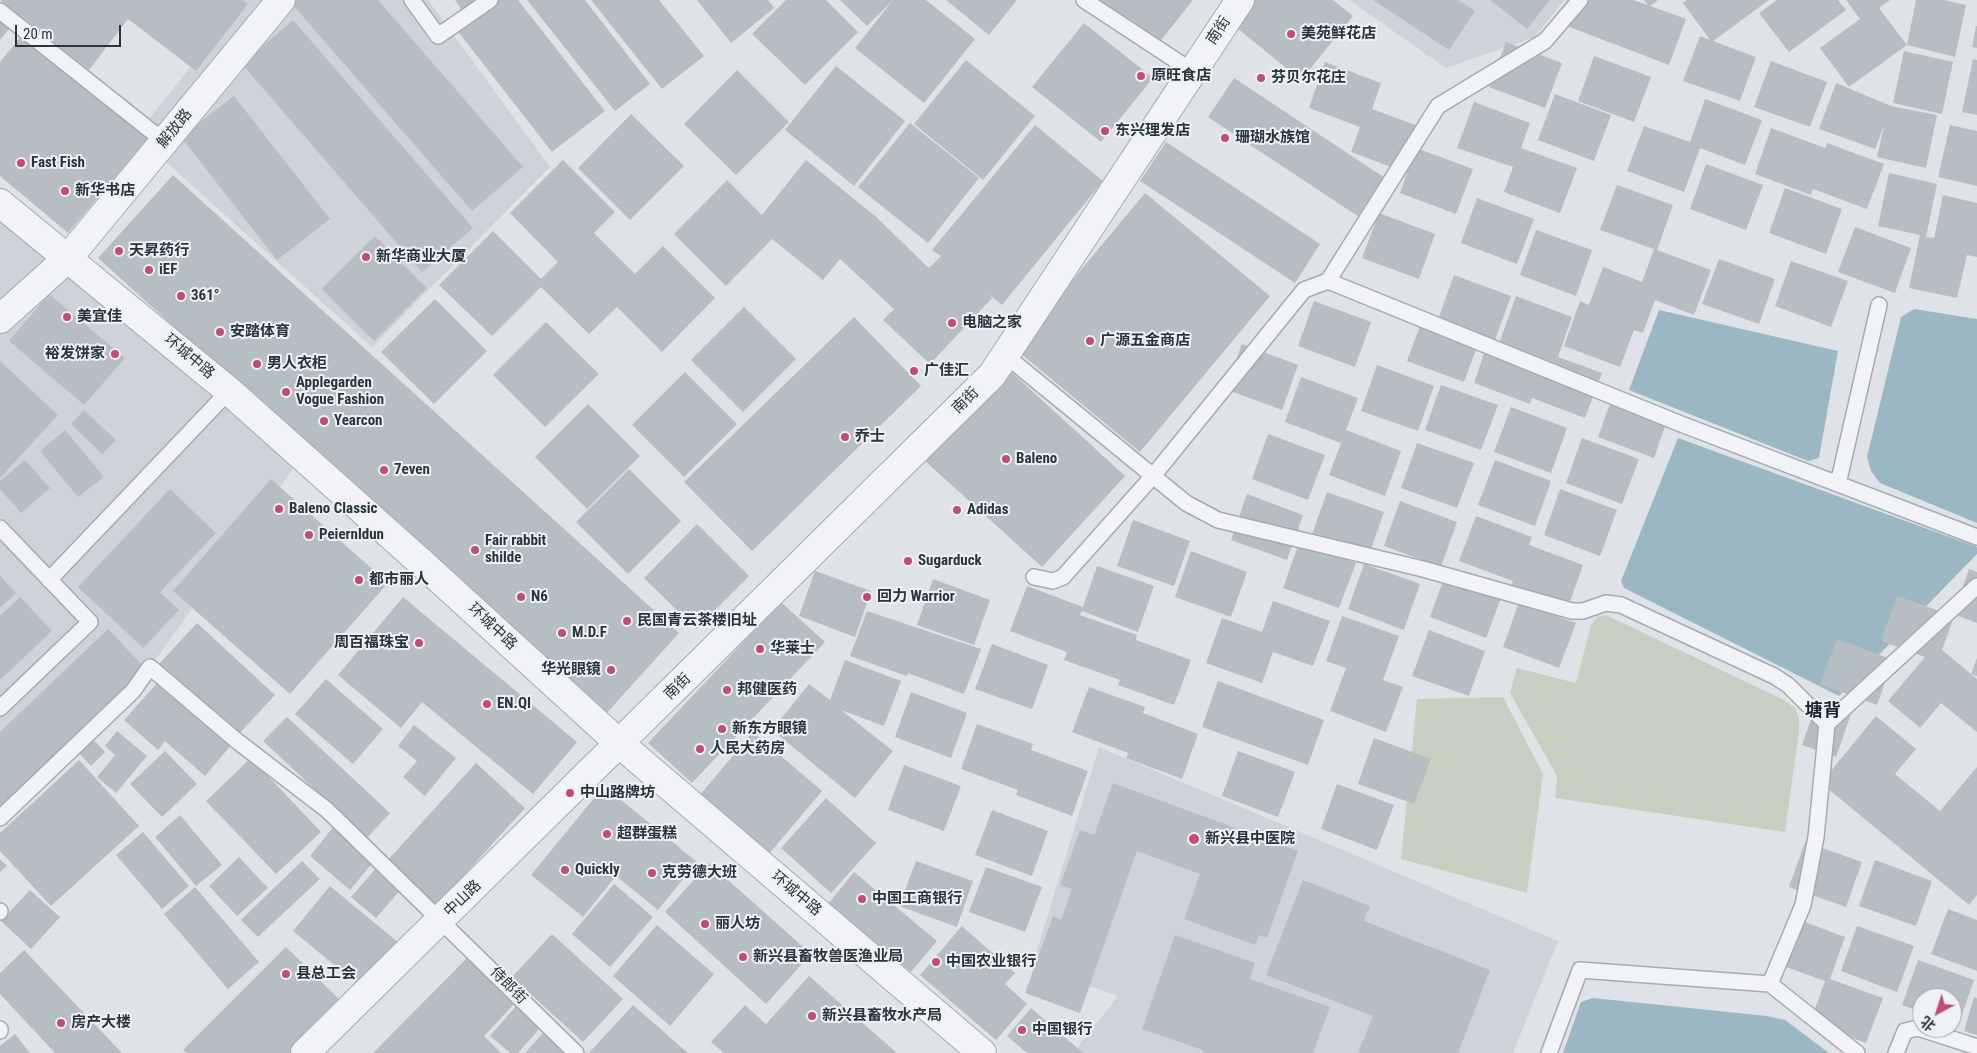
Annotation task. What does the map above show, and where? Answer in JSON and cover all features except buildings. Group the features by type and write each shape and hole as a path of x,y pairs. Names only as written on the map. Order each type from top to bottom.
{"street":[{"name":"解放路","path":"0,319 68,258 282,0"},
{"name":"南街","path":"620,744 992,375 1240,0"},
{"name":"环城中路","path":"0,203 229,391 424,565 620,744 982,1053"},
{"name":"中山路","path":"305,1053 620,744"}],"lane":[{"path":"412,0 438,36 490,0"},
{"path":"1084,0 1192,71"},
{"path":"1034,577 1053,581 1063,577 1153,476 1304,290 1328,281 1438,106 1545,41 1580,0"},
{"path":"0,11 165,142"},
{"path":"1328,281 1681,424 1977,536"},
{"path":"1838,484 1879,305"},
{"path":"1005,355 1186,503 1218,520 1423,570 1572,610 1584,611 1606,603 1621,605 1774,676 1788,685 1827,724"},
{"path":"49,580 229,391"},
{"path":"0,528 90,622 0,708"},
{"path":"1770,984 1802,905 1816,837 1827,724 1977,586"},
{"name":"侍郎街","path":"0,818 133,691 150,667 237,741 327,810 576,1053"},
{"path":"1549,1053 1580,970 1770,984 1857,1053"},
{"path":"1896,1053 1905,1031 1918,1028 1977,1047"}],"shaded area":[{"name":"新华商业大厦","path":"244,0 428,0 550,167 372,347 136,135"},
{"path":"1349,0 1564,0 1535,37 1446,68"},
{"path":"0,203 302,456 133,691 0,818"},
{"name":"新兴县中医院","path":"1099,747 1558,941 1513,1053 1073,1053 1118,996 1032,967"}],"green space":[{"path":"1606,615 1784,700 1795,708 1799,719 1799,731 1785,832 1555,798 1557,776 1510,693 1517,668 1576,683 1591,625 1597,617"},
{"path":"1503,697 1543,774 1527,893 1401,859 1417,699"}],"water":[{"path":"1914,309 1977,319 1977,523 1880,483 1871,471 1867,457 1901,317"},
{"path":"1659,310 1838,351 1819,458 1808,461 1629,390"},
{"path":"1678,438 1977,547 1977,554 1839,696 1624,588 1621,581"},
{"path":"1593,998 1767,1016 1785,1020 1829,1053 1563,1053 1581,1002"}],"place":[{"name":"美苑鲜花店","path":"1291,34"},
{"name":"原旺食店","path":"1141,76"},
{"name":"芬贝尔花庄","path":"1261,78"},
{"name":"东兴理发店","path":"1105,131"},
{"name":"珊瑚水族馆","path":"1225,138"},
{"name":"Fast Fish","path":"21,163"},
{"name":"新华书店","path":"65,191"},
{"name":"天昇药行","path":"119,251"},
{"name":"新华商业大厦","path":"366,257"},
{"name":"iEF","path":"149,270"},
{"name":"361°","path":"181,296"},
{"name":"美宜佳","path":"67,317"},
{"name":"电脑之家","path":"952,323"},
{"name":"安踏体育","path":"220,332"},
{"name":"广源五金商店","path":"1090,341"},
{"name":"裕发饼家","path":"115,354"},
{"name":"男人衣柜","path":"257,364"},
{"name":"广佳汇","path":"914,371"},
{"name":"Applegarden Vogue Fashion","path":"286,392"},
{"name":"Yearcon","path":"324,421"},
{"name":"乔士","path":"845,437"},
{"name":"Baleno","path":"1006,459"},
{"name":"7even","path":"384,470"},
{"name":"Baleno Classic","path":"279,509"},
{"name":"Adidas","path":"957,510"},
{"name":"Peiernldun","path":"309,535"},
{"name":"Fair rabbit shilde","path":"475,550"},
{"name":"Sugarduck","path":"908,561"},
{"name":"都市丽人","path":"359,580"},
{"name":"N6","path":"521,597"},
{"name":"回力 Warrior","path":"867,597"},
{"name":"民国青云茶楼旧址","path":"627,621"},
{"name":"M.D.F","path":"562,633"},
{"name":"周百福珠宝","path":"419,643"},
{"name":"华莱士","path":"760,649"},
{"name":"华光眼镜","path":"611,670"},
{"name":"邦健医药","path":"727,690"},
{"name":"EN.QI","path":"487,704"},
{"name":"新东方眼镜","path":"722,729"},
{"name":"人民大药房","path":"700,749"},
{"name":"中山路牌坊","path":"570,793"},
{"name":"超群蛋糕","path":"607,834"},
{"name":"新兴县中医院","path":"1194,839"},
{"name":"Quickly","path":"565,870"},
{"name":"克劳德大班","path":"652,873"},
{"name":"中国工商银行","path":"862,899"},
{"name":"丽人坊","path":"705,924"},
{"name":"新兴县畜牧兽医渔业局","path":"743,957"},
{"name":"中国农业银行","path":"936,962"},
{"name":"县总工会","path":"286,974"},
{"name":"新兴县畜牧水产局","path":"812,1016"},
{"name":"房产大楼","path":"61,1023"},
{"name":"中国银行","path":"1022,1030"}],"district":[{"name":"塘背","path":"1823,711"}]}
